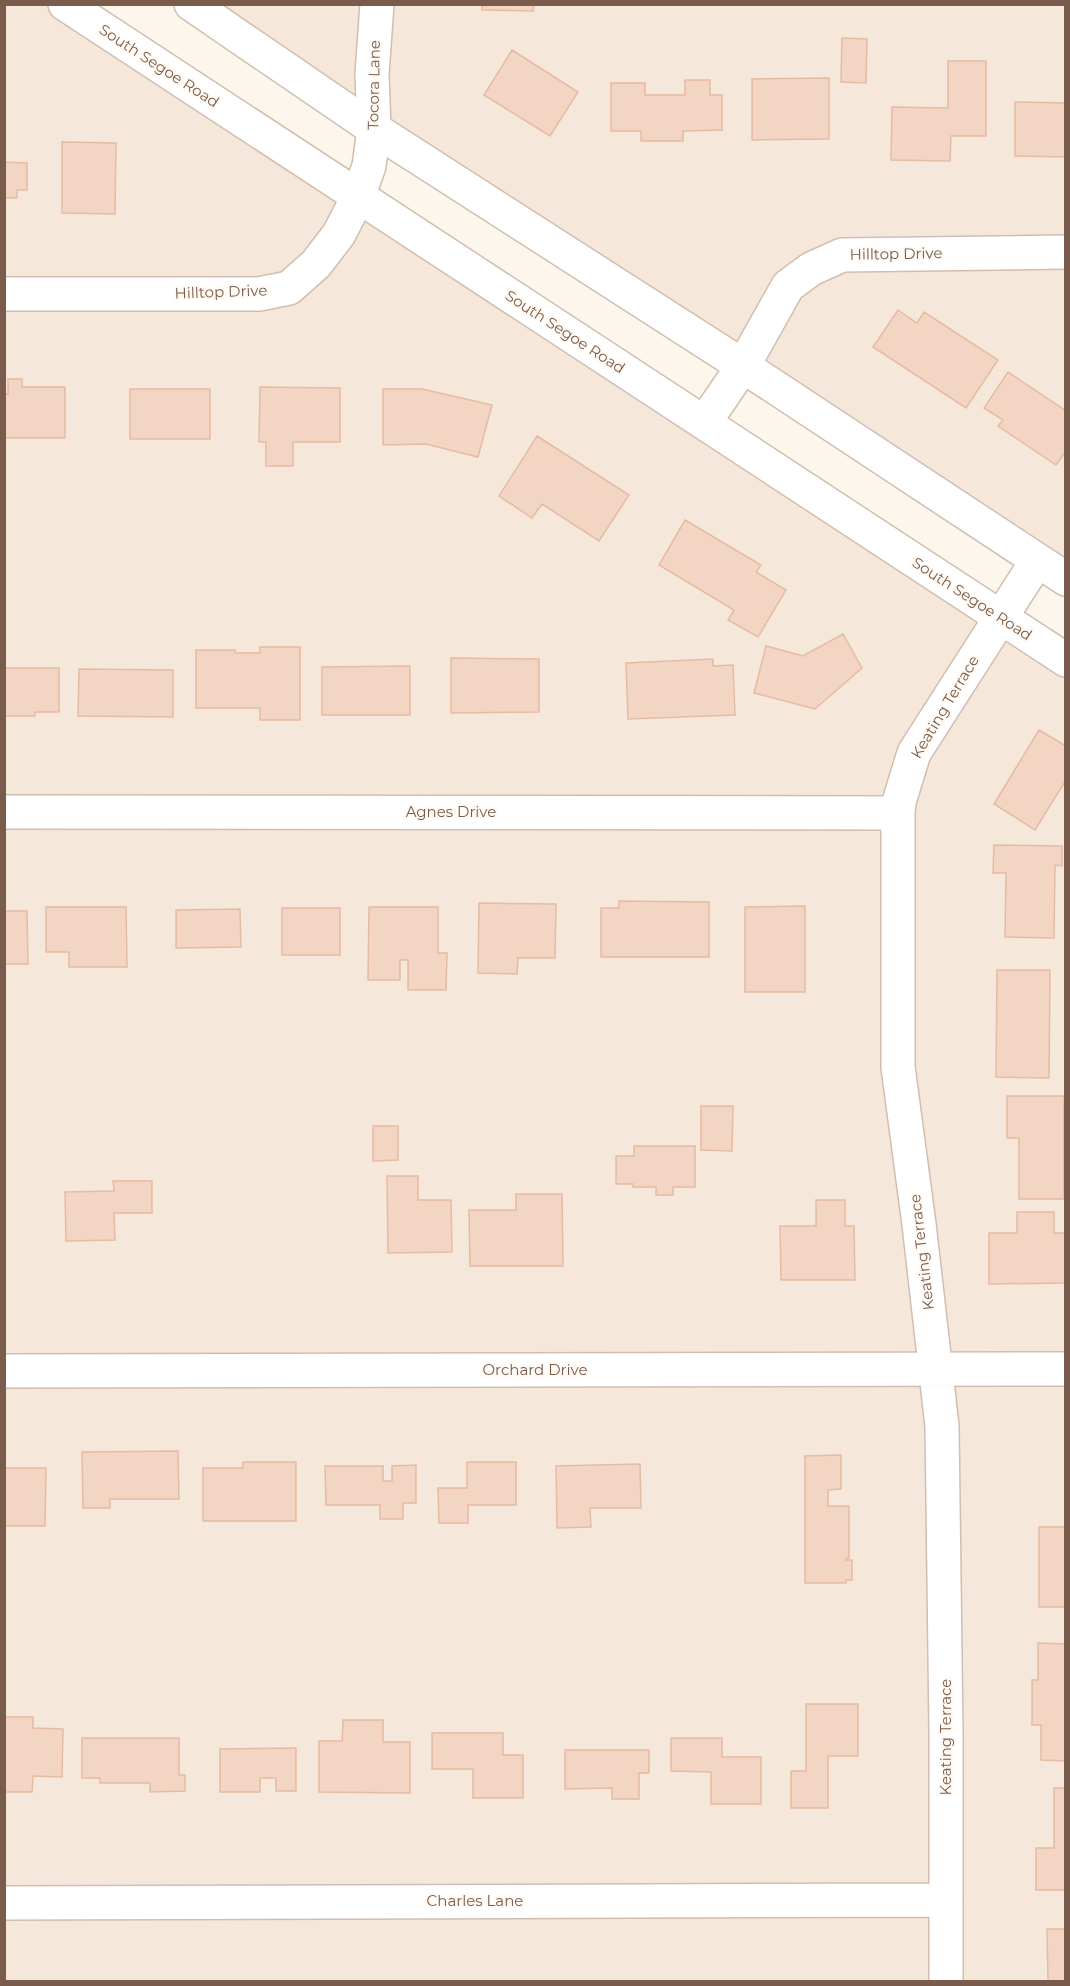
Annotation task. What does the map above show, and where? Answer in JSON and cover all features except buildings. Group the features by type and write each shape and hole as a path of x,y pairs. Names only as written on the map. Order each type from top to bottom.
{"street":[{"name":"South Segoe Road","path":"65,4 1065,660"},
{"path":"191,4 374,129 743,366 1065,579"},
{"name":"Tocora Lane","path":"369,166 374,129 372,74 377,4"},
{"name":"Hilltop Drive","path":"4,294 259,294 289,288 316,264 339,234 358,197 369,166"},
{"name":"Hilltop Drive","path":"704,423 743,366 788,286 811,268 842,255 1065,252"},
{"name":"Keating Terrace","path":"946,1982 942,1437 936,1370 898,1067 898,813 899,802 914,753 1037,561"},
{"name":"Agnes Drive","path":"4,812 898,813"},
{"name":"Orchard Drive","path":"4,1371 1065,1369"},
{"name":"Charles Lane","path":"4,1903 946,1900"}],"shaded area":[{"path":"65,4 1065,660 1066,1981 5,1982 4,5"},
{"path":"191,5 1065,5 1065,579"}]}
